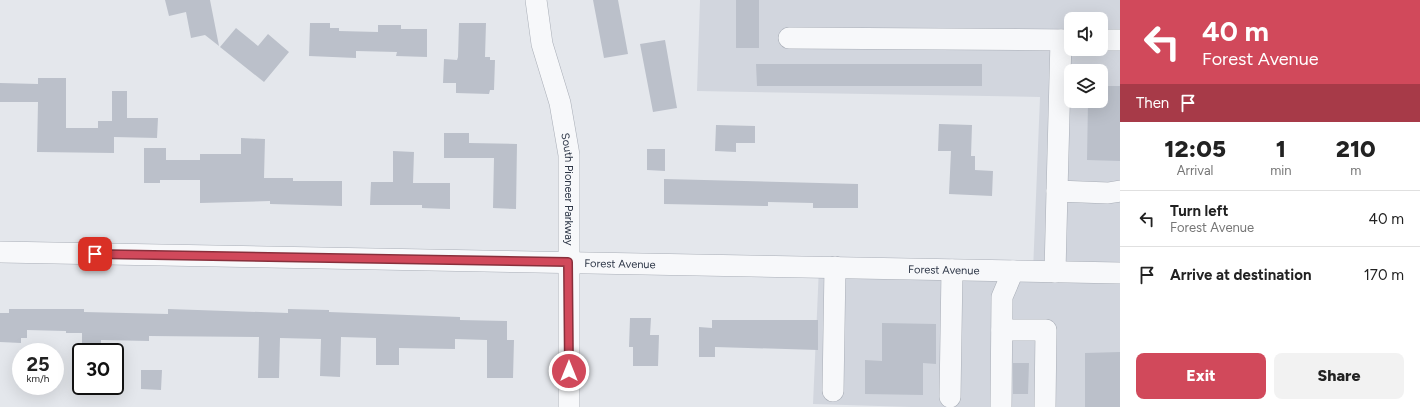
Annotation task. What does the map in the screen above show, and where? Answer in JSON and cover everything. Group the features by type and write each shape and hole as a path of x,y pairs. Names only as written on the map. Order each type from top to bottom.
{"street":[{"name":"South Pioneer Parkway","path":"536,0 542,44 560,103 568,147 569,407"},
{"path":"790,38 1064,40"},
{"path":"1108,40 1120,40"},
{"path":"1055,272 1057,191 1065,56"},
{"path":"1057,191 1120,191"},
{"name":"Forest Avenue","path":"0,252 1120,273"},
{"path":"833,391 835,267"},
{"path":"950,397 952,270"},
{"path":"1001,407 1002,297 1013,271"},
{"path":"1002,330 1046,330 1046,407"}],"shaded area":[{"path":"700,0 1120,0 1120,407 912,407 813,404 819,267 1033,271 1040,97 697,91"}],"building":[{"path":"165,0 210,0 219,46 205,35 191,38 186,12 169,16"},
{"path":"593,0 618,0 628,54 604,58"},
{"path":"736,0 759,0 759,48 736,48"},
{"path":"310,23 330,23 330,28 339,28 339,31 378,32 378,25 401,25 401,29 427,29 427,57 396,56 397,52 356,51 356,58 309,56"},
{"path":"459,23 486,23 485,57 490,57 490,60 495,60 494,90 490,90 489,94 456,93 456,83 443,83 444,59 457,60 458,57"},
{"path":"236,28 258,46 268,34 289,52 264,82 220,47"},
{"path":"665,40 677,108 653,112 640,44"},
{"path":"756,64 982,64 982,86 757,86"},
{"path":"38,78 66,78 66,128 98,128 98,121 112,121 112,91 127,91 127,118 158,118 157,138 114,137 114,153 37,152 38,102 0,102 0,83 38,84"},
{"path":"1108,86 1120,86 1120,161 1087,160 1088,108 1108,108"},
{"path":"939,124 972,125 971,156 975,156 975,170 993,171 992,196 949,194 951,151 938,151"},
{"path":"716,125 755,126 755,143 736,143 736,152 715,151"},
{"path":"444,133 469,133 469,143 517,144 516,209 493,208 494,158 444,158"},
{"path":"241,138 265,139 264,178 293,178 293,181 342,181 342,206 270,204 270,201 200,203 200,180 160,180 160,183 144,183 144,148 166,148 166,160 200,160 200,154 241,154"},
{"path":"647,149 665,149 665,171 647,170"},
{"path":"393,151 414,152 413,183 450,183 450,209 422,208 422,205 370,205 371,182 393,182"},
{"path":"664,179 858,184 858,208 813,208 813,203 768,202 768,206 664,204"},
{"path":"9,309 84,309 84,312 168,314 168,309 288,313 288,309 460,317 460,320 507,321 507,340 514,340 513,378 487,378 487,340 455,339 455,349 399,348 399,365 376,365 376,338 341,337 340,377 320,376 321,339 280,338 279,378 258,378 259,337 149,336 149,341 101,340 101,343 82,343 82,333 27,330 27,338 21,338 21,343 0,342 0,313 9,313"},
{"path":"630,318 651,318 650,335 659,335 658,366 633,366 633,347 629,347"},
{"path":"712,320 818,320 818,350 715,347 715,357 699,357 699,327 712,328"},
{"path":"882,323 936,324 936,364 923,363 923,395 865,394 865,360 882,361"},
{"path":"1120,352 1120,407 1085,407 1085,353"},
{"path":"1013,363 1029,363 1028,394 1013,394"},
{"path":"141,370 162,370 161,390 141,389"}],"route":[{"path":"95,254 568,262 569,371"}]}
